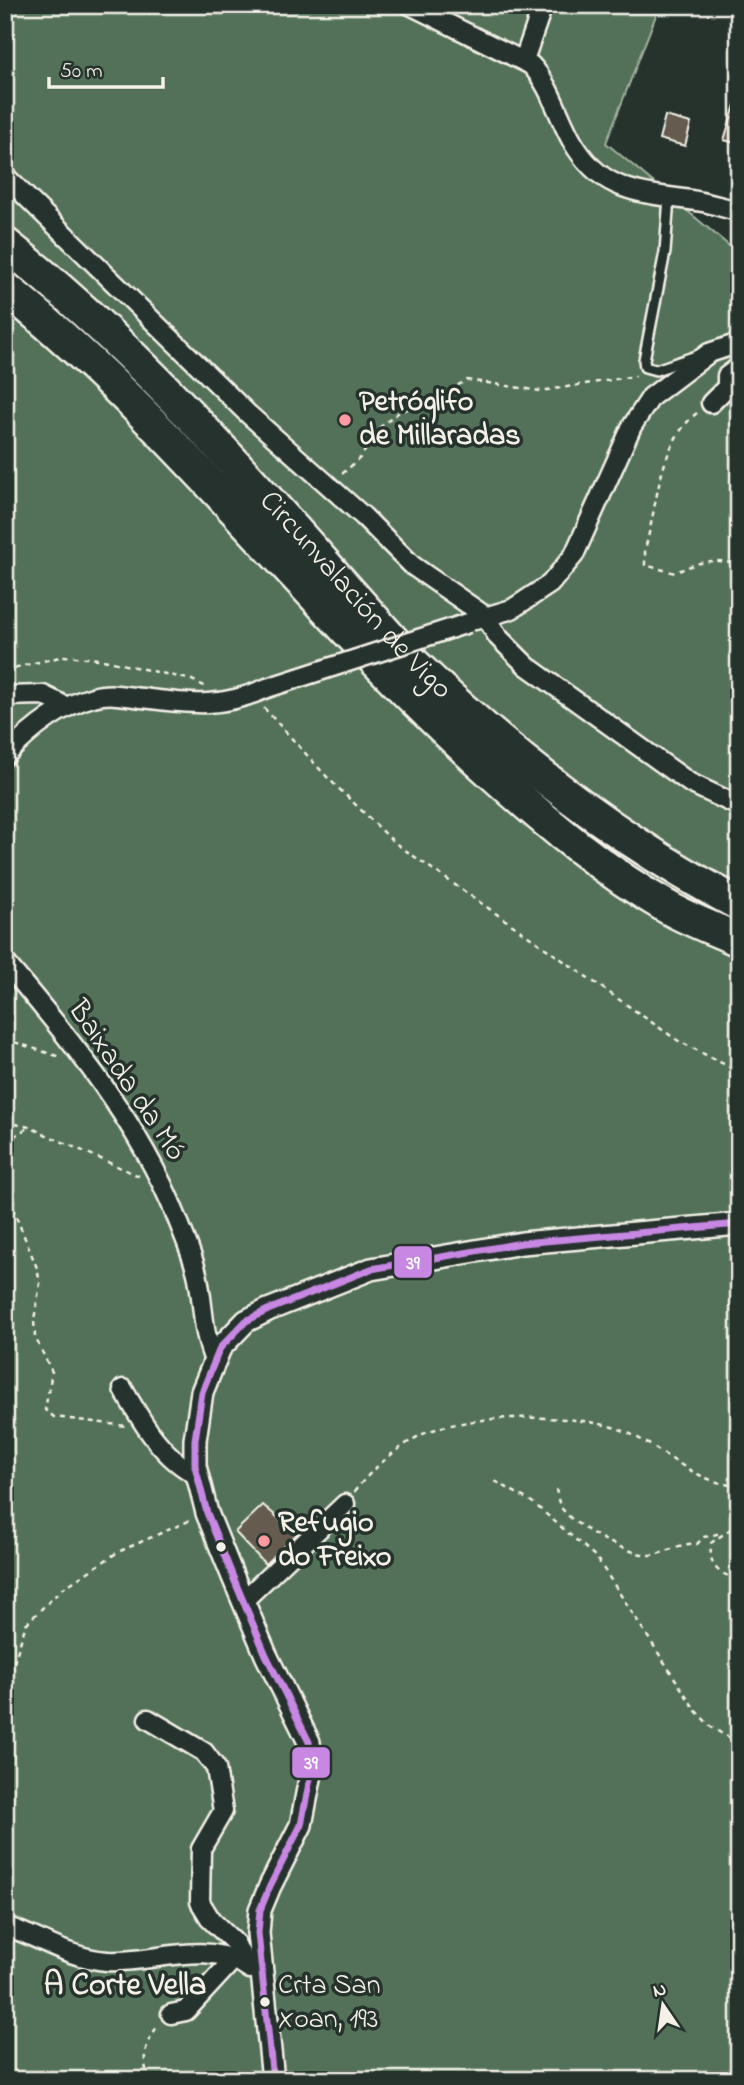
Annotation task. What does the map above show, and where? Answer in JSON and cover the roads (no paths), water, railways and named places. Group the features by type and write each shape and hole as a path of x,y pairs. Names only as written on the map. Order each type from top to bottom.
{"highway":[{"name":"Circunvalación de Vigo","path":"5,244 101,327 155,379 414,664 455,703 603,823 739,904"},
{"name":"Circunvalación de Vigo","path":"5,288 51,326 172,443 425,714 564,838 667,907 739,940"}],"street":[{"path":"410,5 524,60 541,76 559,119 583,159 594,172 611,183 635,192 739,211"},
{"path":"524,60 543,5"},
{"path":"5,176 247,413 413,566 498,637 527,666 576,704 690,783 739,806"},
{"path":"5,756 22,738 67,707 94,696 116,695 203,706 230,703 512,609 550,584 574,555 632,426 651,397 709,353 739,343"},
{"path":"710,402 727,387 727,376 739,367"},
{"path":"5,696 43,695 67,707"},
{"name":"Baixada da Mó","path":"5,962 81,1057 137,1138 160,1179 198,1277 201,1319 214,1361"},
{"path":"273,2080 258,1933 260,1910 301,1825 312,1768 309,1742 243,1601 207,1513 197,1475 195,1440 202,1392 220,1348 246,1321 295,1298 371,1269 522,1243 739,1224"},
{"path":"123,1389 147,1429 171,1458 197,1475"},
{"path":"243,1601 345,1504"},
{"path":"148,1719 204,1752 216,1768 223,1811 201,1849 200,1902 211,1920 235,1943 239,1963"},
{"path":"5,1926 49,1947 107,1961 191,1953 239,1963 264,1980"},
{"path":"171,2014 186,2011 239,1963"}],"lane":[{"path":"668,197 666,252 644,360 649,370 709,353"}],"place":[{"name":"Petróglifo de Millaradas","path":"345,420"},
{"name":"Refugio do Freixo","path":"264,1541"},
{"name":"Crta San Xoan, 193","path":"265,2002"}],"district":[{"name":"A Corte Vella","path":"125,1986"}]}
